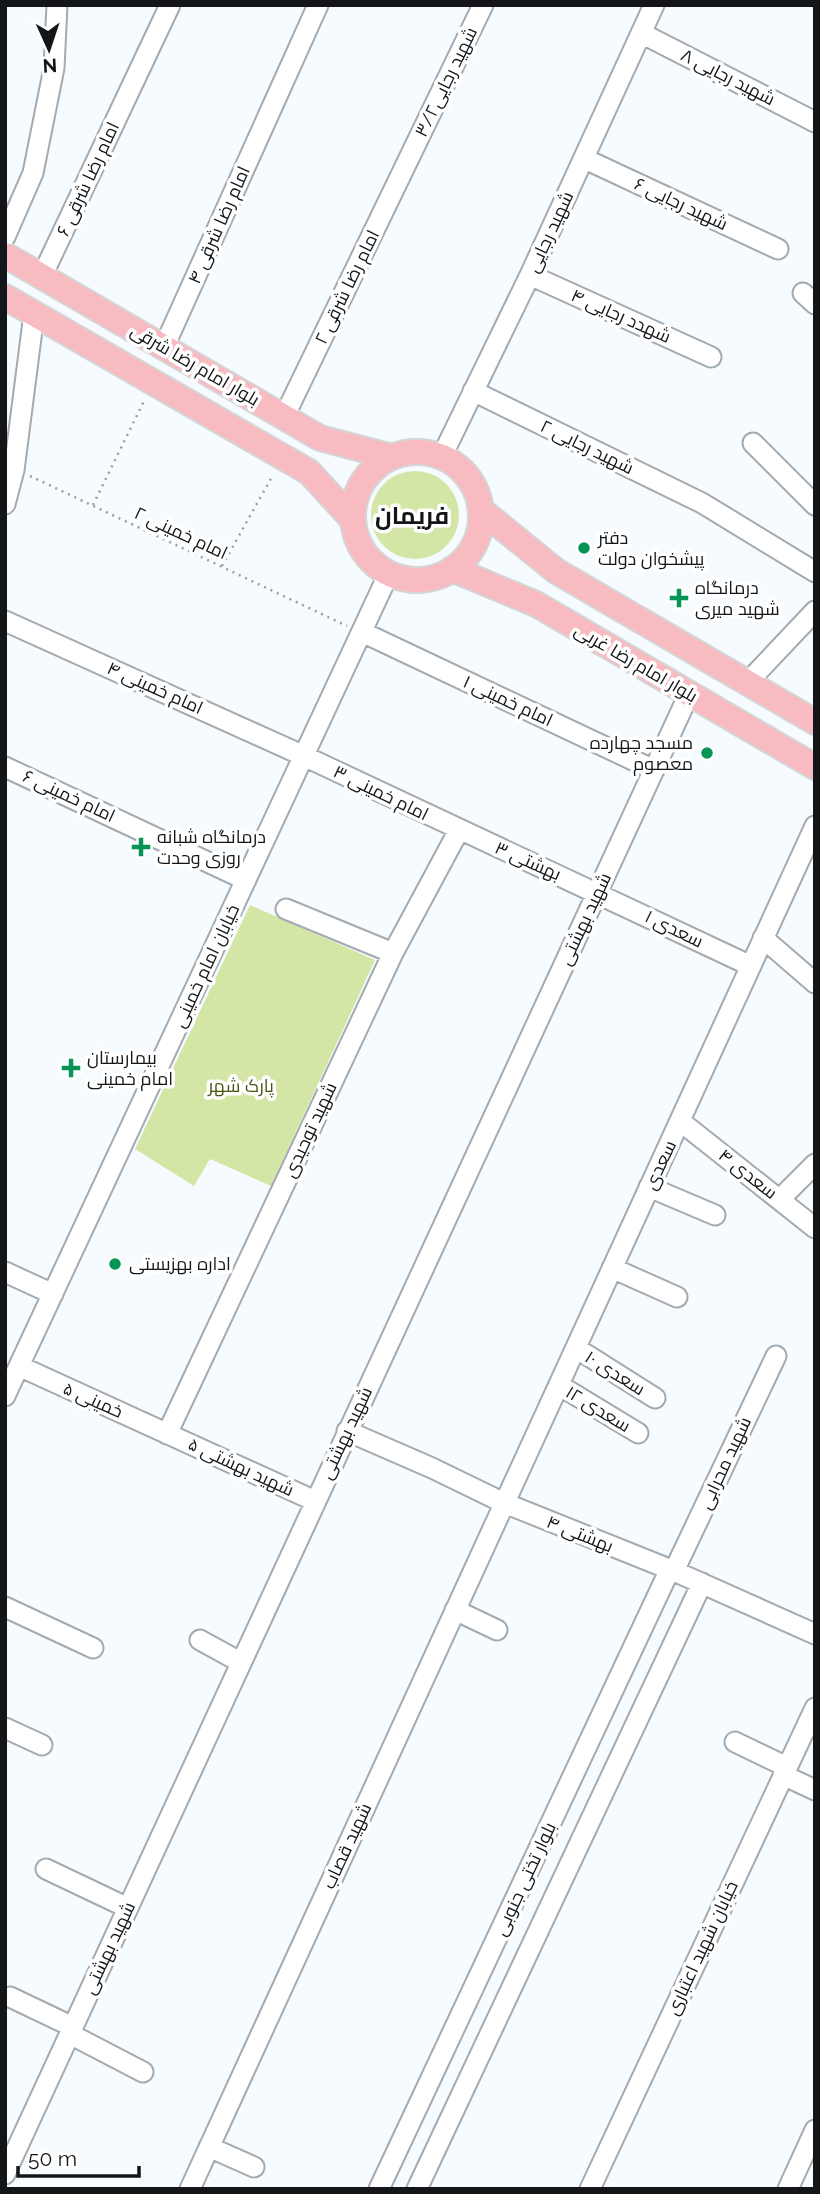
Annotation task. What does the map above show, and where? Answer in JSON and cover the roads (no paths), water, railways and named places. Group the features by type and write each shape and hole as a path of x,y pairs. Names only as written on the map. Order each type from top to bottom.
{"main road":[{"name":"بلوار امام رضا شرقی","path":"5,255 320,438 392,457"},
{"name":"بلوار امام رضا شرقی","path":"5,297 309,472 353,520"},
{"path":"411,452 442,456 465,475 475,488 481,510 479,532 469,553 452,569 432,578 410,579 389,573 371,560 358,542 353,520 354,501 362,482 375,467 392,457 411,452"},
{"path":"481,510 556,571 815,722"},
{"name":"بلوار امام رضا غربی","path":"452,569 536,604 815,767"}],"street":[{"path":"5,237 33,173 54,68 57,5"},
{"name":"امام رضا شرقی ۶","path":"42,276 170,5"},
{"name":"امام رضا شرقی ۴","path":"164,347 318,5"},
{"name":"شهید رجایی۳/۲","path":"410,158 483,5"},
{"name":"شهید رجایی","path":"442,456 530,275 654,5"},
{"name":"شهید رجایی ۸","path":"641,33 815,122"},
{"name":"امام رضا شرقی ۲","path":"284,417 410,158"},
{"name":"شهید رجایی ۶","path":"584,159 778,249"},
{"name":"شهدد رجایی ۴","path":"530,275 711,357"},
{"path":"5,504 14,470 34,314"},
{"name":"شهید رجایی ۲","path":"473,391 702,503 815,572"},
{"path":"753,443 815,505"},
{"name":"خیابان امام خمینی","path":"5,1396 14,1369 53,1294 389,573"},
{"path":"747,682 815,611"},
{"name":"امام خمینی ۴","path":"5,621 304,756"},
{"name":"امام خمینی ۱","path":"362,632 654,770"},
{"name":"شهید بهشتی","path":"5,2174 689,694"},
{"name":"امام خمینی ۳","path":"304,756 459,830"},
{"name":"امام خمینی ۶","path":"5,766 246,880"},
{"name":"سعدی","path":"502,1502 559,1385 815,826"},
{"name":"بهشتی ۳","path":"459,830 597,892"},
{"name":"شهید توحیدی","path":"167,1434 393,953 459,830"},
{"name":"سعدی ۱","path":"597,892 751,967"},
{"path":"286,909 393,953"},
{"path":"764,938 815,983"},
{"name":"سعدی ۴","path":"680,1121 815,1228"},
{"path":"779,1199 815,1164"},
{"path":"649,1187 715,1215"},
{"path":"612,1268 677,1297"},
{"path":"5,1272 53,1294"},
{"name":"سعدی ۱۰","path":"576,1348 655,1398"},
{"name":"شهید محرابی","path":"672,1570 776,1356"},
{"name":"خمینی ۵","path":"14,1369 167,1434"},
{"name":"سعدی ۱۲","path":"559,1385 638,1433"},
{"name":"بهشتی ۴","path":"347,1431 502,1502 672,1570 815,1634"},
{"name":"شهید بهشتی ۵","path":"167,1434 315,1501"},
{"name":"شهید قصاب","path":"190,2189 502,1502"},
{"name":"بلوار تختی جنوبی","path":"379,2189 672,1570"},
{"name":"بلوار تختی جنوبی","path":"417,2189 702,1583"},
{"path":"5,1607 93,1648"},
{"path":"455,1610 497,1630"},
{"path":"200,1640 240,1662"},
{"name":"خیابان شهید اعتباری","path":"590,2189 815,1708"},
{"path":"5,1728 43,1745"},
{"path":"735,1742 815,1790"},
{"path":"46,1869 128,1908"},
{"path":"10,1997 143,2072"},
{"path":"788,2189 815,2130"},
{"path":"209,2147 254,2167"}],"place":[{"name":"دفتر پیشخوان دولت","path":"584,548"},
{"name":"درمانگاه شهید میری","path":"679,598"},
{"name":"مسجد چهارده معصوم","path":"707,753"},
{"name":"درمانگاه شبانه روزی وحدت","path":"141,847"},
{"name":"بیمارستان امام خمینی","path":"71,1068"},
{"name":"اداره بهزیستی","path":"115,1264"}],"district":[{"name":"فریمان","path":"412,516"}],"park label":[{"name":"پارک شهر","path":"241,1086"}]}
